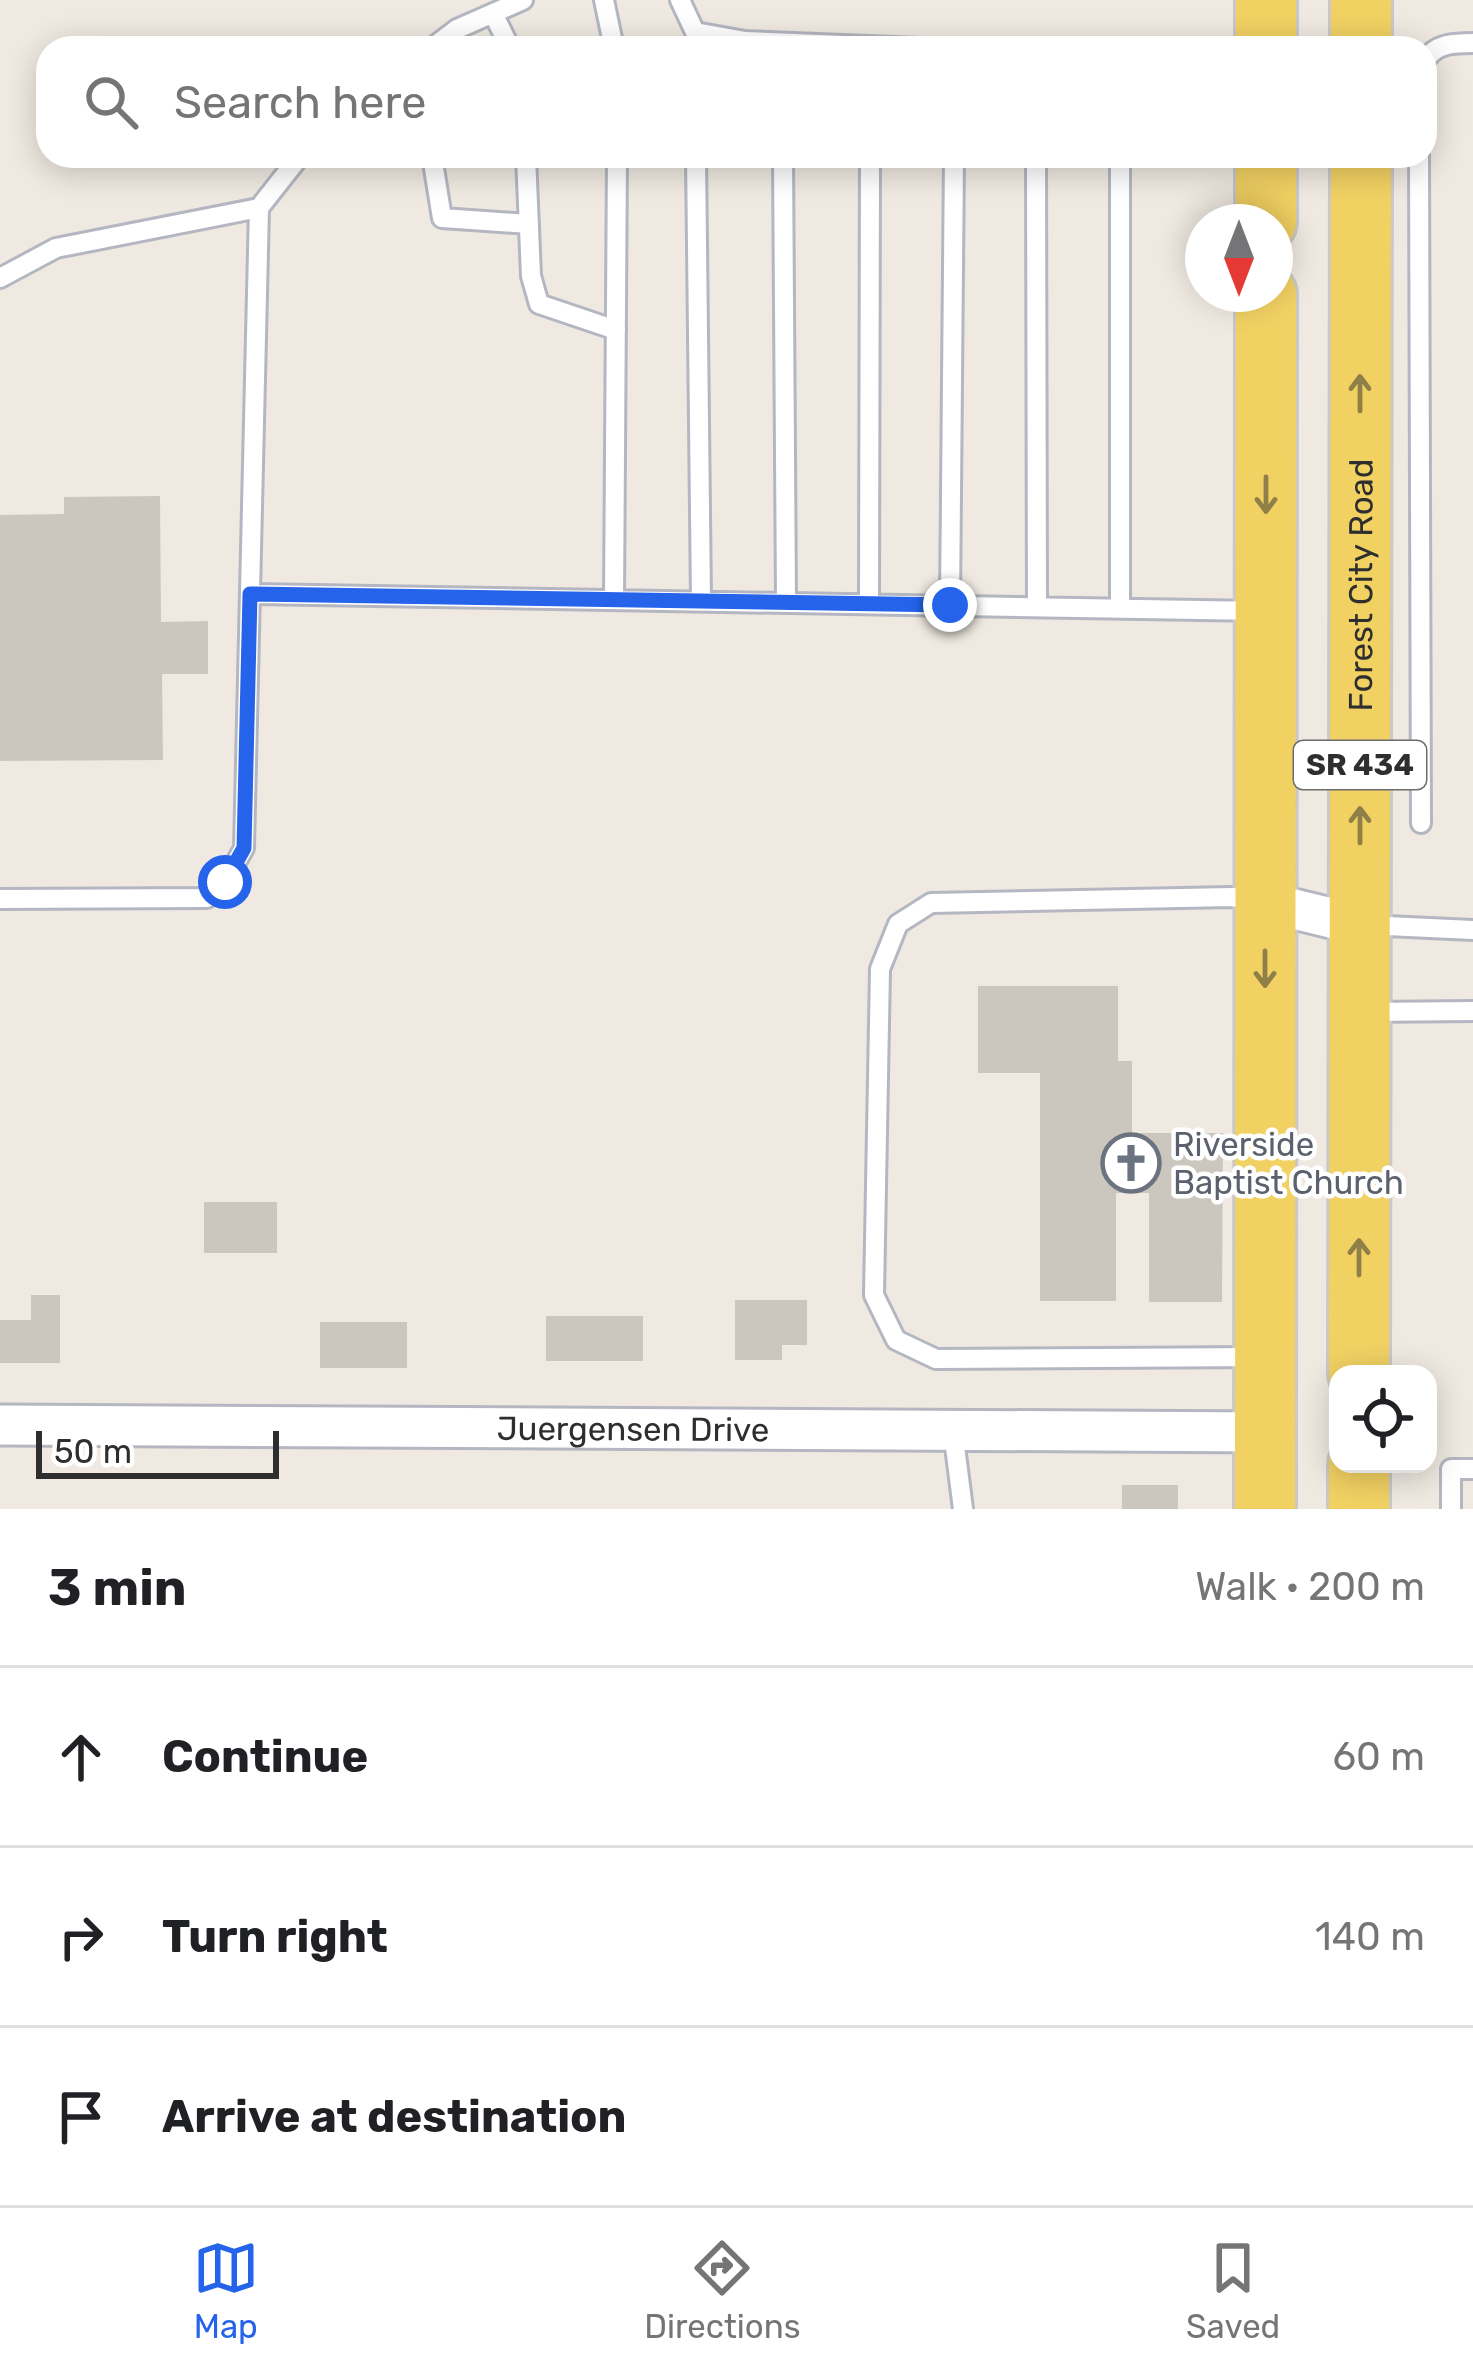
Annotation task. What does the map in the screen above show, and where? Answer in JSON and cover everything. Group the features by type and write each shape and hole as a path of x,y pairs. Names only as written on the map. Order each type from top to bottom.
{"main road":[{"path":"1266,0 1266,36"},
{"path":"1361,0 1361,36"},
{"path":"1266,168 1266,204"},
{"name":"Forest City Road","path":"1359,1365 1361,168"},
{"name":"SR 434","path":"1265,1509 1266,312"},
{"path":"1359,1473 1359,1509"}],"street":[{"path":"1265,902 1360,925"},
{"name":"Juergensen Drive","path":"0,1425 1265,1432"}],"lane":[{"path":"447,36 523,0"},
{"path":"604,0 612,36"},
{"path":"680,0 694,36"},
{"path":"494,13 505,36"},
{"path":"1437,50 1450,43 1473,43"},
{"path":"0,899 207,898 225,882 244,848 260,208 291,168"},
{"path":"434,168 442,218 529,224"},
{"path":"527,168 531,276 539,304 616,330"},
{"path":"614,600 617,168"},
{"path":"696,168 701,601"},
{"path":"783,168 786,603"},
{"path":"869,604 870,168"},
{"path":"950,605 954,168"},
{"path":"1036,168 1037,607"},
{"path":"1120,168 1120,608"},
{"path":"1419,168 1421,823"},
{"path":"0,278 56,248 260,208"},
{"path":"250,594 1266,611"},
{"path":"1265,902 1232,897 931,903 898,924 880,969 874,1294 896,1340 936,1359 1265,1357"},
{"path":"1360,925 1473,930"},
{"path":"1360,1012 1473,1011"},
{"path":"952,1430 963,1509"},
{"path":"1451,1509 1451,1469 1473,1469"}],"building":[{"path":"160,496 161,622 208,621 208,674 162,674 163,760 0,761 0,515 64,514 64,497"},
{"name":"Riverside Baptist Church","path":"978,986 1118,986 1118,1061 1132,1061 1132,1133 1223,1133 1222,1302 1149,1302 1149,1193 1116,1193 1116,1301 1040,1301 1040,1073 978,1073"},
{"path":"204,1202 277,1202 277,1253 204,1253"},
{"path":"31,1295 60,1295 60,1363 0,1363 0,1320 31,1320"},
{"path":"735,1300 807,1300 807,1345 782,1345 782,1360 735,1360"},
{"path":"546,1316 643,1316 643,1361 546,1361"},
{"path":"320,1322 407,1322 407,1368 320,1368"},
{"path":"1122,1485 1178,1485 1178,1509 1122,1509"}],"place":[{"name":"Riverside Baptist Church","path":"1131,1163"}],"route":[{"path":"225,882 244,848 250,594 950,605"}]}
